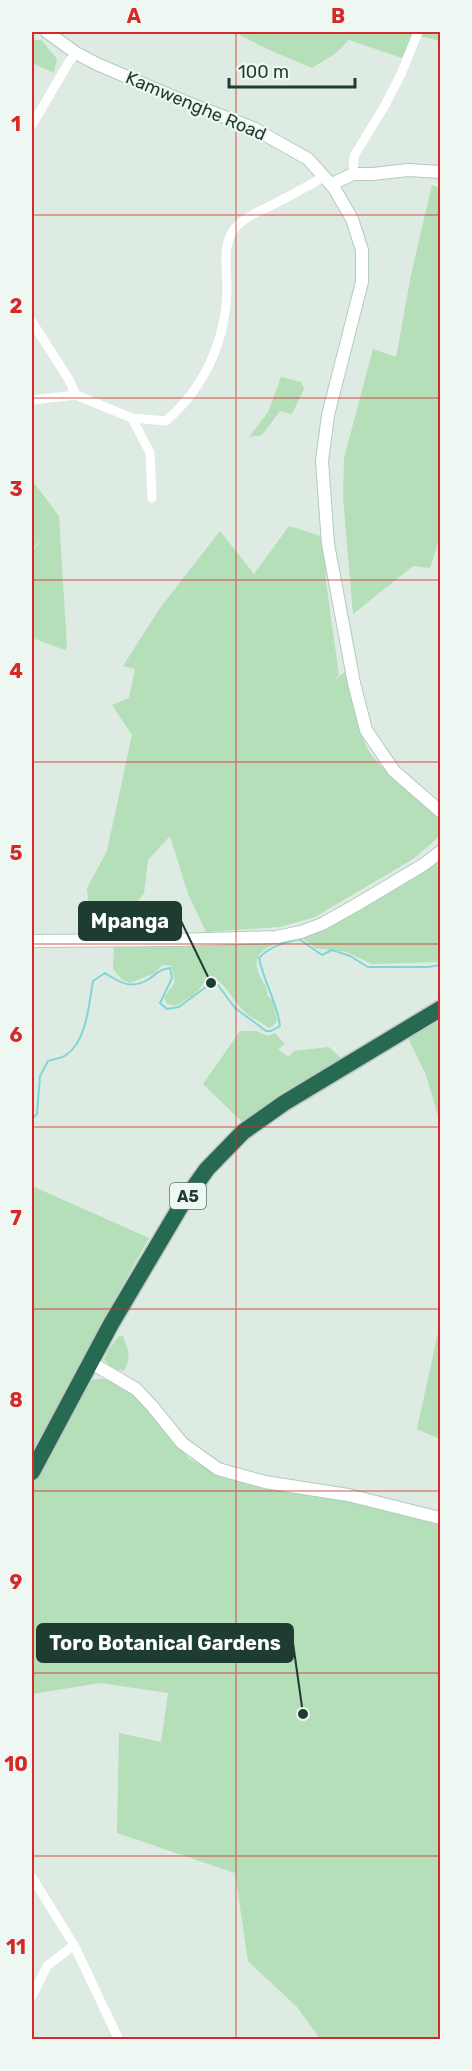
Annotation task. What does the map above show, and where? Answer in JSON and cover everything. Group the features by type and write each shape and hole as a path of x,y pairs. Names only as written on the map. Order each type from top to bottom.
{"highway":[{"name":"A5","path":"32,1472 90,1362 182,1204 207,1169 243,1132 284,1104 441,1010"}],"main road":[{"name":"Kamwenghe Road","path":"47,32 76,53 253,128 308,159 331,184 352,219 362,250 362,282 328,415 322,461 328,544 354,683 366,730 394,771 441,811"},
{"path":"331,184 353,174 408,170 441,172"},
{"path":"32,941 276,937 301,932 322,924 357,905 441,852"},
{"path":"90,1362 136,1389 153,1406 182,1443 218,1468 265,1482 348,1494 441,1518"}],"street":[{"path":"353,174 354,156 401,74 418,32"},
{"path":"32,125 76,53"},
{"path":"32,400 76,395 132,417 166,421 186,403 215,353 222,330 227,291 225,263 230,236 237,226 249,217 331,184"},
{"path":"32,322 68,378 76,395"},
{"path":"132,417 150,453 152,498"},
{"path":"32,1877 74,1945 119,2040"},
{"path":"32,1996 46,1966 74,1945"}],"green space":[{"path":"234,32 440,32 440,41 415,35 402,58 349,40 336,53 312,68"},
{"path":"32,40 41,40 57,59 54,73 32,63"},
{"path":"432,185 440,188 440,537 430,568 413,566 353,614 343,498 344,458 373,349 396,357 411,275"},
{"path":"281,377 301,382 304,389 292,414 280,411 262,435 249,437 268,412"},
{"path":"32,480 59,516 67,647 65,650 32,638 32,552 43,537 32,550"},
{"path":"289,526 324,537 326,582 339,675 331,684 349,668 357,717 366,746 378,763 399,784 440,816 440,836 413,859 315,917 280,927 206,932 188,894 170,836 148,860 144,893 126,918 121,931 92,935 87,888 107,851 132,735 112,705 129,698 135,669 123,666 160,608 220,531 254,574"},
{"path":"440,849 440,962 372,964 346,952 315,948 301,937 275,944 261,953 257,960 257,968 267,995 273,1001 277,1021 268,1028 245,1012 216,979 206,979 197,992 175,1006 167,1004 164,998 175,982 171,966 163,965 153,974 130,983 122,980 113,969 114,945 240,941 322,923"},
{"path":"440,1019 440,1123 426,1075 407,1036"},
{"path":"240,1031 256,1031 268,1036 275,1033 285,1044 278,1049 288,1057 294,1051 329,1047 342,1059 283,1092 242,1122 203,1084"},
{"path":"32,1186 149,1238 32,1453"},
{"path":"440,1323 440,1439 417,1429"},
{"path":"119,1336 123,1336 128,1354 128,1362 124,1371 114,1369 104,1360 108,1350"},
{"path":"94,1379 107,1379 133,1394 189,1459 217,1473 266,1489 345,1500 440,1524 440,2039 320,2039 297,2007 248,1961 235,1873 117,1833 119,1733 161,1742 168,1693 100,1683 32,1694 32,1478 85,1387"}],"waterway":[{"path":"32,1119 37,1114 40,1076 48,1061 66,1055 79,1041 86,1021 93,981 105,973 132,985 170,968 172,978 160,1003 167,1009 179,1007 211,983 218,985 235,1008 266,1031 271,1031 280,1026 259,958 277,945 299,939 322,955 332,950 350,956 368,967 440,965"}],"place":[{"name":"Mpanga","path":"211,983"},
{"name":"Toro Botanical Gardens","path":"303,1714"}]}
